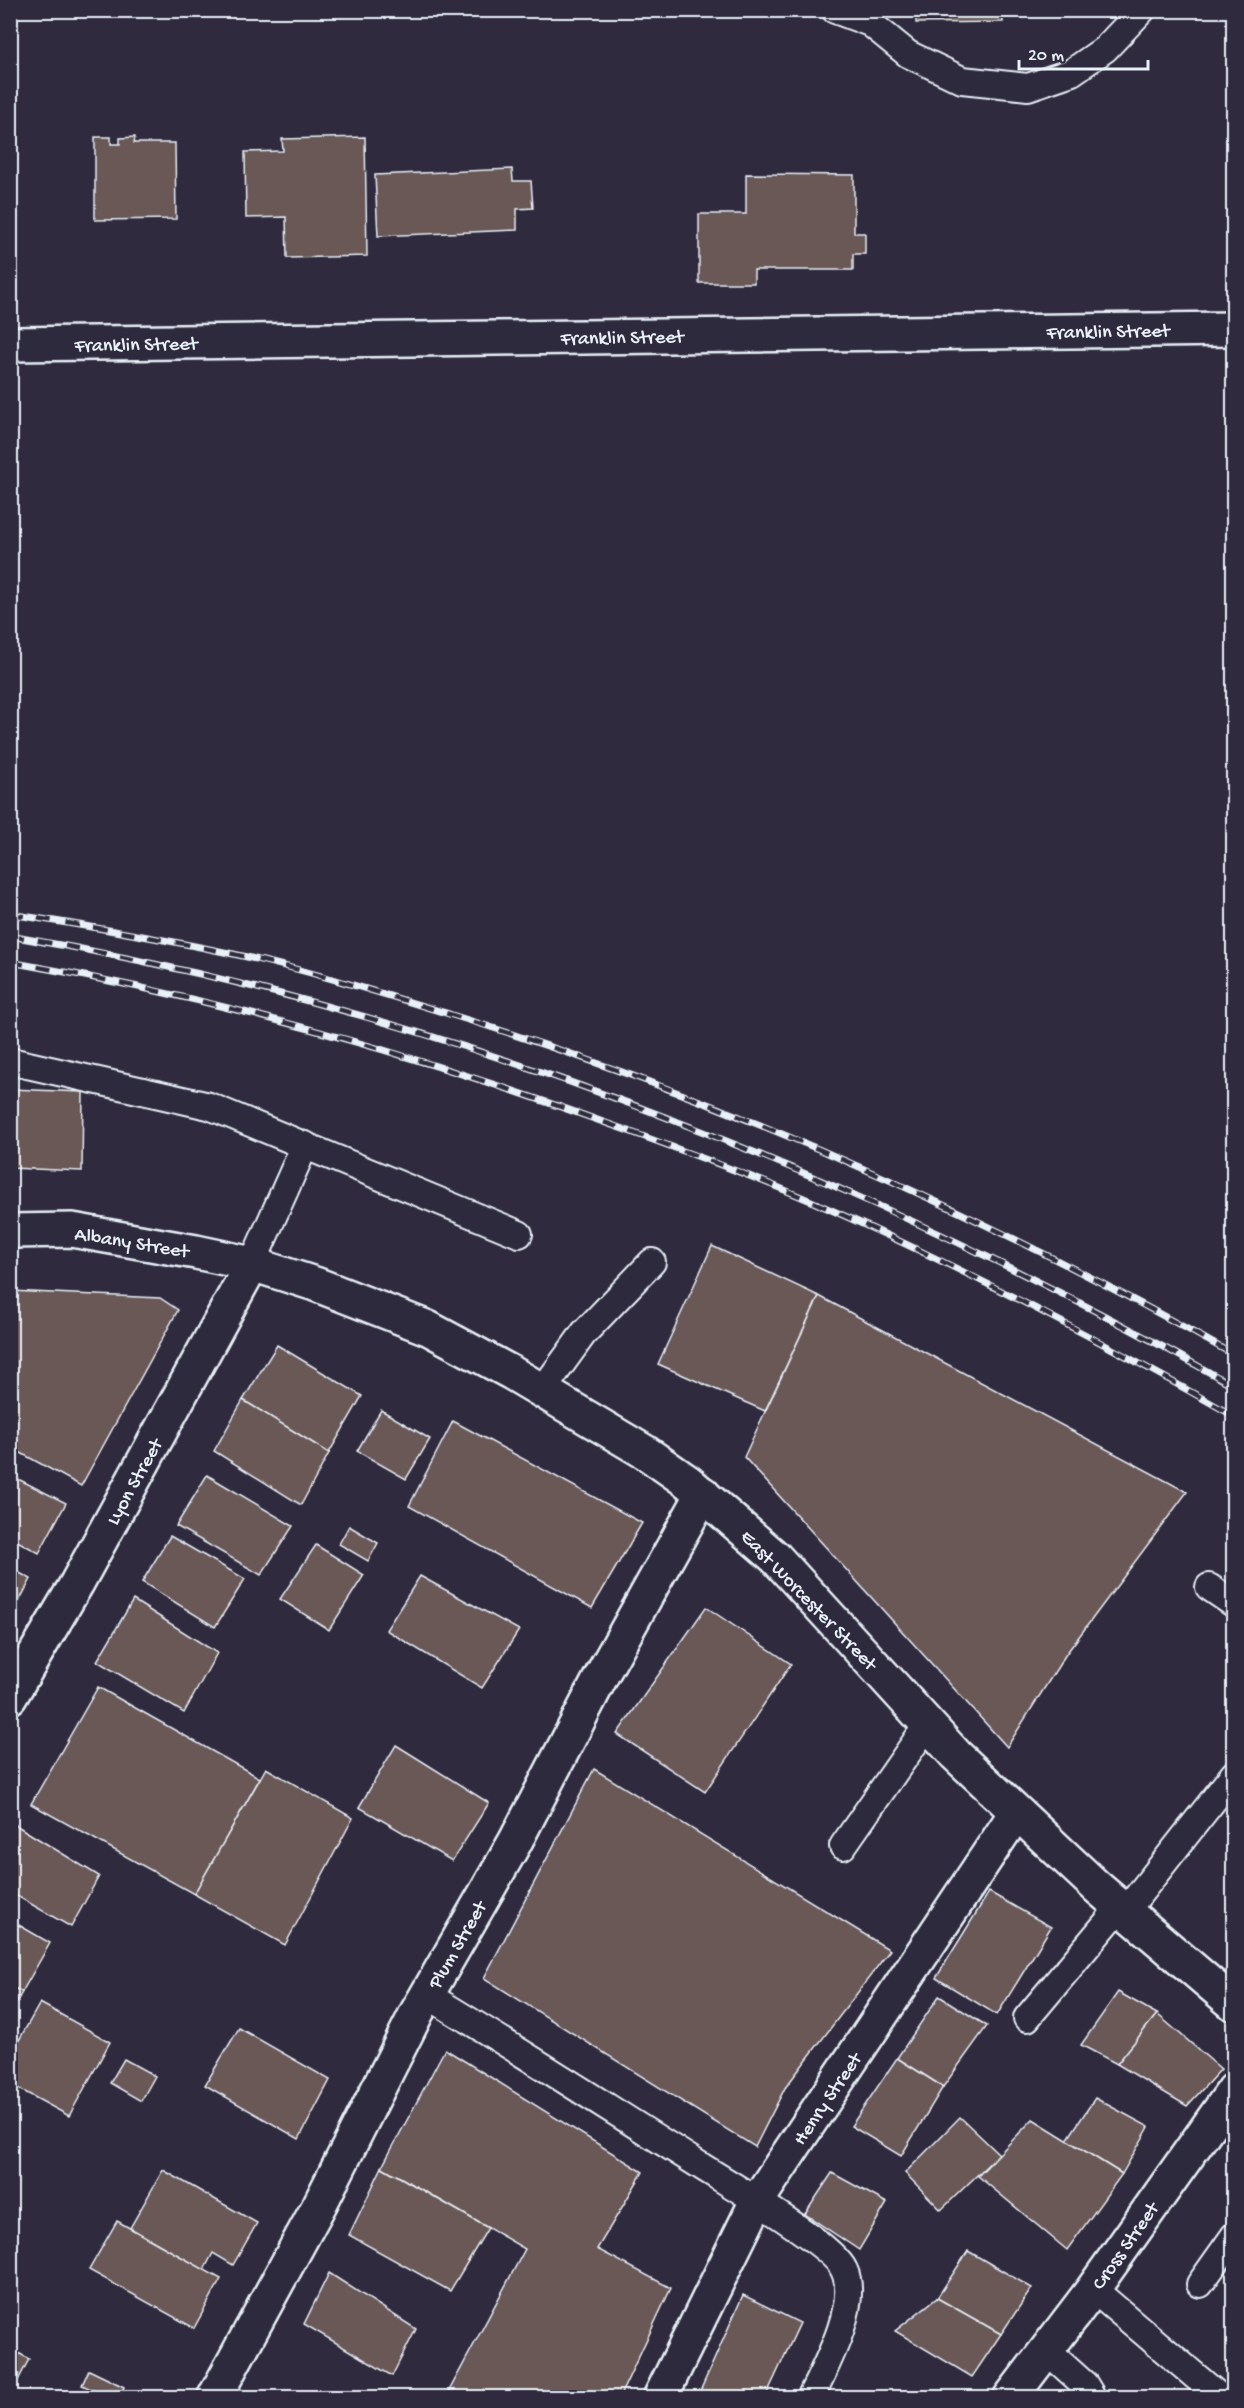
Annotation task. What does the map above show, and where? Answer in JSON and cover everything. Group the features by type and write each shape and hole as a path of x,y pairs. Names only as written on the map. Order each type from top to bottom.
{"street":[{"name":"Franklin Street","path":"10,344 1233,329"},
{"name":"Albany Street","path":"10,1231 72,1230 252,1264"},
{"name":"East Worcester Street","path":"252,1264 372,1304 428,1328 542,1391 645,1452 703,1494 776,1558 928,1724 1016,1813 1123,1910 1233,2004"},
{"name":"Lyon Street","path":"10,1697 77,1583 252,1264"},
{"name":"Plum Street","path":"214,2397 320,2204 422,2004 515,1842 604,1671 703,1494"},
{"name":"Henry Street","path":"660,2397 757,2201 1016,1813"},
{"name":"Cross Street","path":"1010,2397 1093,2289 1233,2090"}],"lane":[{"path":"835,10 870,23 908,54 962,80 1028,87 1072,72 1105,50 1142,10"},
{"path":"10,1061 209,1106 519,1234"},
{"path":"252,1264 305,1145"},
{"path":"542,1391 584,1333 652,1262"},
{"path":"1209,1587 1233,1604"},
{"path":"843,1846 928,1724"},
{"path":"1027,2018 1123,1910 1233,1774"},
{"path":"422,2004 757,2201 828,2251 844,2268 850,2288 847,2307 824,2370 810,2397"},
{"path":"1200,2284 1233,2236"},
{"path":"1093,2289 1221,2397"},
{"path":"1046,2350 1085,2385 1093,2397"}],"building":[{"path":"916,10 1003,10 1003,22 916,23"},
{"path":"95,137 111,137 111,144 120,144 120,138 135,137 134,143 175,143 176,219 95,220"},
{"path":"365,137 367,256 287,258 286,217 246,218 245,152 283,151 282,139"},
{"path":"512,169 513,181 531,181 533,208 517,209 517,230 378,236 375,175"},
{"path":"746,174 854,175 854,233 865,233 865,254 853,254 853,270 754,270 754,283 699,283 699,214 746,214"},
{"path":"10,1089 83,1092 82,1171 10,1168"},
{"path":"712,1246 819,1296 765,1411 658,1364"},
{"path":"10,1291 160,1298 178,1310 81,1486 10,1447"},
{"path":"819,1296 1187,1492 1066,1654 1007,1747 744,1457"},
{"path":"277,1345 362,1396 329,1453 243,1400"},
{"path":"243,1400 329,1453 301,1505 214,1451"},
{"path":"381,1410 430,1439 406,1479 357,1451"},
{"path":"453,1421 642,1523 592,1608 409,1506"},
{"path":"10,1475 66,1503 39,1553 10,1537"},
{"path":"207,1475 293,1526 261,1575 176,1526"},
{"path":"349,1526 378,1543 368,1561 339,1544"},
{"path":"170,1536 245,1579 215,1627 142,1582"},
{"path":"316,1545 364,1575 329,1630 280,1599"},
{"path":"10,1568 31,1579 10,1618"},
{"path":"420,1576 519,1630 482,1688 386,1630"},
{"path":"133,1600 217,1653 184,1713 97,1661"},
{"path":"706,1607 791,1664 705,1792 617,1734"},
{"path":"98,1687 260,1778 194,1894 31,1804"},
{"path":"396,1745 489,1803 452,1861 359,1807"},
{"path":"266,1768 353,1818 285,1945 194,1894"},
{"path":"594,1769 890,1950 785,2088 755,2147 484,1978"},
{"path":"14,1824 99,1876 71,1927 10,1892 10,1830"},
{"path":"989,1892 1051,1927 997,2015 936,1978"},
{"path":"10,1920 50,1943 22,1992 10,1986"},
{"path":"10,1986 22,1992 10,2015"},
{"path":"1118,1992 1157,2014 1117,2064 1081,2045"},
{"path":"939,1996 987,2026 943,2087 897,2058"},
{"path":"40,2003 110,2042 69,2116 10,2084 10,2056"},
{"path":"1157,2014 1221,2069 1187,2106 1117,2064"},
{"path":"239,2028 330,2080 299,2139 205,2085"},
{"path":"445,2049 643,2172 597,2249 671,2288 619,2398 481,2398 449,2391 525,2249 382,2167"},
{"path":"897,2058 943,2087 901,2156 851,2126"},
{"path":"124,2059 155,2076 141,2101 110,2083"},
{"path":"1095,2098 1149,2127 1122,2174 1067,2140"},
{"path":"960,2117 999,2154 941,2210 905,2173"},
{"path":"1033,2119 1122,2174 1067,2250 978,2176"},
{"path":"382,2167 488,2228 450,2291 349,2235"},
{"path":"163,2170 257,2223 233,2265 213,2253 204,2270 130,2228"},
{"path":"832,2173 887,2203 859,2250 805,2214"},
{"path":"117,2221 221,2279 194,2328 89,2270"},
{"path":"968,2251 1032,2288 1001,2334 937,2298"},
{"path":"329,2273 416,2329 392,2376 304,2324"},
{"path":"743,2295 800,2323 765,2398 697,2398"},
{"path":"937,2298 1001,2334 972,2377 895,2331"},
{"path":"10,2348 29,2359 10,2396"},
{"path":"89,2370 124,2387 120,2398 110,2398 82,2385"}],"railway":[{"path":"10,914 171,941 253,958 310,973 452,1015 654,1084 754,1122 949,1208 1045,1254 1234,1355"},
{"path":"10,936 171,968 330,1007 487,1054 642,1108 794,1169 943,1236 1090,1308 1234,1386"},
{"path":"10,962 242,1011 395,1053 545,1102 692,1154 764,1181 919,1250 1078,1330 1234,1416"}]}
